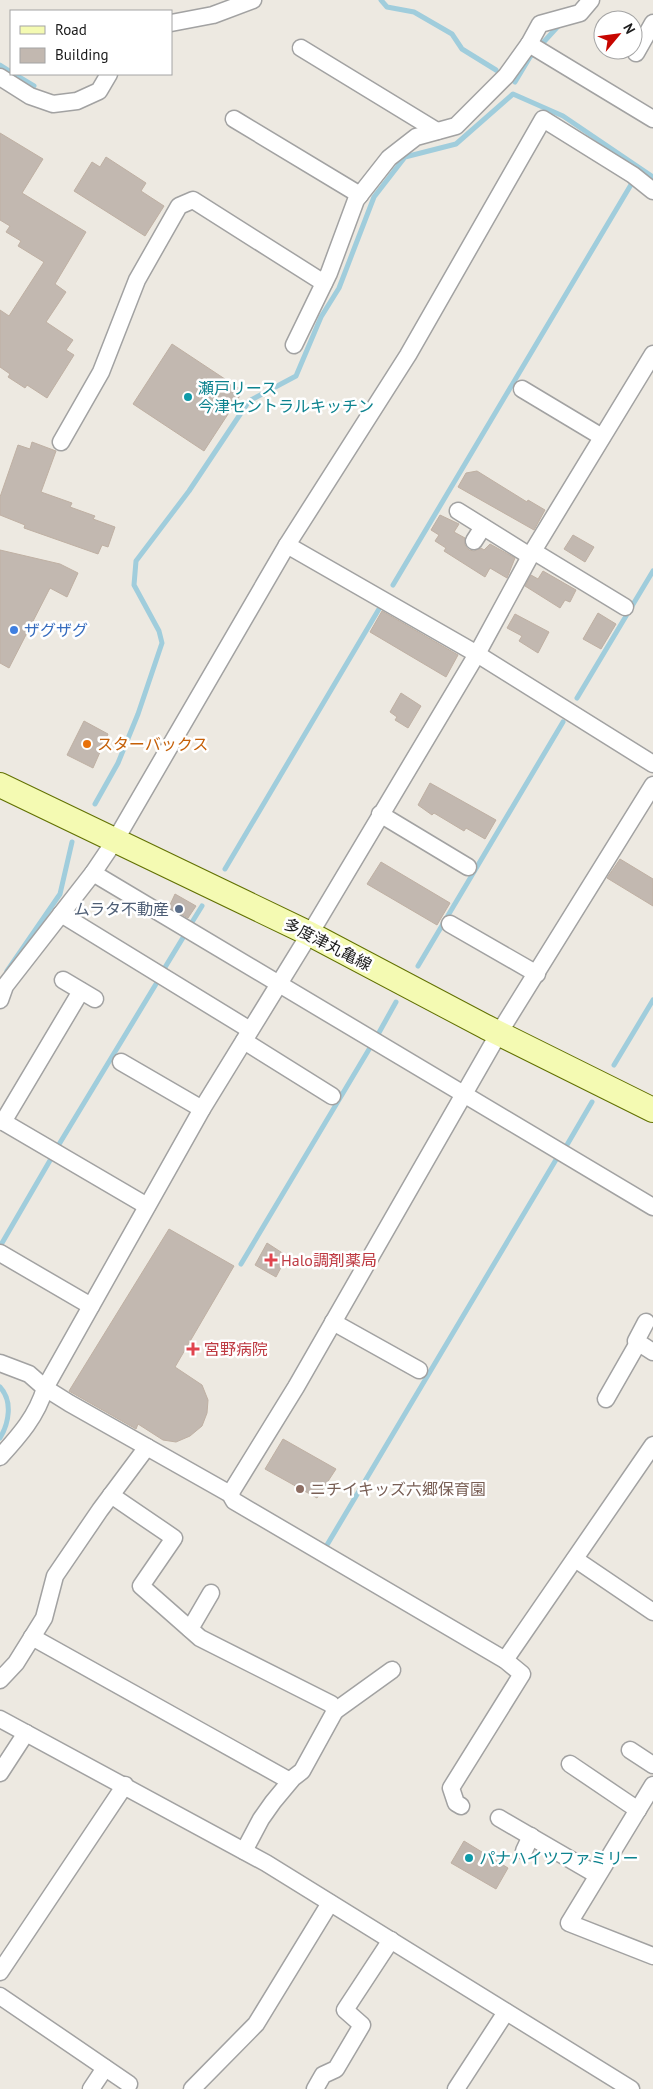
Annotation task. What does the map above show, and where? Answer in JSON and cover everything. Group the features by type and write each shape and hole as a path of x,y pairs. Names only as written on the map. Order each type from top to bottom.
{"main road":[{"name":"多度津丸亀線","path":"0,785 116,839 310,934 499,1033 653,1110"}],"street":[{"path":"172,23 213,15 253,0"},
{"path":"294,345 324,283 360,195 389,158 416,137 456,126 506,76 530,44 540,24 580,13 591,0"},
{"path":"643,41 653,23"},
{"path":"530,44 653,119"},
{"path":"302,48 437,131"},
{"path":"0,76 30,96 53,104 77,101 99,91 108,75"},
{"path":"234,118 360,195"},
{"path":"0,1000 6,986 93,873 116,839 287,545 408,354 543,119 633,175 653,190"},
{"path":"60,442 101,372 137,280 179,206 193,200 324,283"},
{"path":"0,1457 25,1429 41,1402 45,1388 202,1109 310,934 476,654 532,554 653,354"},
{"path":"522,389 602,437"},
{"path":"458,511 624,607"},
{"path":"474,541 483,527"},
{"path":"287,545 476,654 653,764"},
{"path":"230,1494 296,1387 499,1033 653,785"},
{"path":"380,814 468,867"},
{"path":"93,873 653,1207"},
{"path":"61,914 247,1036 332,1096"},
{"path":"450,924 537,974"},
{"path":"63,980 95,999"},
{"path":"81,990 2,1121 148,1206"},
{"path":"121,1062 202,1109"},
{"path":"0,1253 91,1306"},
{"path":"333,1322 419,1370"},
{"path":"606,1399 638,1343 636,1341 646,1322"},
{"path":"638,1343 653,1352"},
{"path":"0,1363 28,1374 45,1388 230,1494 234,1502 505,1660 522,1674 451,1788 456,1802 461,1806"},
{"path":"505,1660 653,1445"},
{"path":"0,1680 16,1663 44,1618 55,1576 147,1447"},
{"path":"111,1495 174,1538 140,1586 200,1638 331,1704 335,1711"},
{"path":"574,1559 653,1612"},
{"path":"190,1629 211,1593"},
{"path":"32,1636 290,1781"},
{"path":"244,1851 261,1819 290,1781 302,1771 335,1711 392,1670"},
{"path":"0,1719 244,1851 631,2089"},
{"path":"0,1773 26,1732"},
{"path":"630,1750 653,1765"},
{"path":"570,1764 638,1810"},
{"path":"0,1972 125,1785"},
{"path":"653,1785 569,1923 653,1956"},
{"path":"499,1818 527,1843 597,1875"},
{"path":"192,2089 256,2024 330,1903"},
{"path":"315,2089 322,2075 336,2068 362,2026 345,2010 391,1940"},
{"path":"0,1996 129,2084"},
{"path":"456,2089 506,2012"},
{"path":"91,2089 105,2068"}],"building":[{"path":"0,133 43,159 22,193 86,232 55,284 66,292 46,322 73,340 66,350 74,355 47,398 27,385 25,388 8,377 10,374 0,367 0,310 9,316 44,262 18,246 21,241 6,232 10,226 0,220"},
{"path":"106,157 146,183 141,191 164,206 145,236 74,191 92,162 100,167"},
{"name":"瀬戸リース 今津セントラルキッチン","path":"172,344 243,391 204,451 133,404"},
{"path":"32,442 56,451 41,492 72,503 70,507 95,516 93,519 115,527 108,547 102,545 98,554 24,528 25,525 0,515 0,497 18,445 30,449"},
{"path":"477,471 527,502 528,500 545,510 534,530 458,487 466,473"},
{"path":"440,515 459,524 454,532 465,538 465,545 469,550 474,551 481,548 484,550 490,544 515,558 507,578 490,568 485,577 444,551 446,548 435,541 439,535 431,530"},
{"path":"573,535 594,547 585,562 564,549"},
{"name":"ザグザグ","path":"0,550 60,564 78,573 67,597 50,588 9,668 0,663"},
{"path":"543,571 576,590 570,602 565,600 560,608 525,586 531,575 538,579"},
{"path":"382,611 458,655 446,677 370,632"},
{"path":"598,613 616,624 601,649 583,639"},
{"path":"515,614 549,632 538,653 519,641 522,636 507,628"},
{"path":"401,693 421,706 408,728 395,720 397,717 390,712"},
{"name":"スターバックス","path":"84,721 108,734 93,768 67,755"},
{"path":"430,783 496,820 485,839 466,828 464,831 434,813 432,815 418,805"},
{"path":"620,859 653,879 653,906 607,878"},
{"path":"381,862 450,903 437,925 367,884"},
{"name":"ムラタ不動産","path":"175,894 196,906 188,918 169,907"},
{"path":"169,1229 234,1266 175,1367 202,1385 208,1400 207,1413 202,1426 190,1436 176,1442 163,1440 138,1424 136,1429 69,1391"},
{"name":"Halo調剤薬局","path":"267,1243 287,1256 276,1277 255,1265"},
{"path":"283,1439 336,1469 317,1498 265,1469"},
{"path":"464,1841 508,1868 496,1889 451,1863"}],"waterway":[{"path":"381,0 387,7 414,12 452,34 462,49 496,70"},
{"path":"515,82 530,57 561,23"},
{"path":"0,65 10,71"},
{"path":"16,75 34,86"},
{"path":"95,804 118,763 138,714 162,643 159,631 134,585 136,561 189,491 249,401 296,376 321,317 339,288 374,197 405,157 456,144 513,94 563,116 653,177"},
{"path":"393,585 632,183"},
{"path":"577,698 653,571"},
{"path":"225,869 379,609"},
{"path":"418,966 563,722"},
{"path":"7,971 60,894 72,842"},
{"path":"189,927 202,906"},
{"path":"164,969 184,936"},
{"path":"58,1146 156,984"},
{"path":"614,1065 653,1000"},
{"path":"376,1038 396,1002"},
{"path":"241,1264 371,1046"},
{"path":"564,1150 592,1102"},
{"path":"2,1243 52,1157"},
{"path":"324,1550 557,1158"},
{"path":"0,1387 7,1399 8,1405 6,1426 0,1438"}],"place":[{"name":"瀬戸リース 今津セントラルキッチン","path":"188,397"},
{"name":"ザグザグ","path":"14,630"},
{"name":"スターバックス","path":"87,744"},
{"name":"ムラタ不動産","path":"179,909"},
{"name":"Halo調剤薬局","path":"271,1260"},
{"name":"宮野病院","path":"193,1349"},
{"name":"ニチイキッズ六郷保育園","path":"300,1489"},
{"name":"パナハイツファミリー","path":"469,1858"}]}
